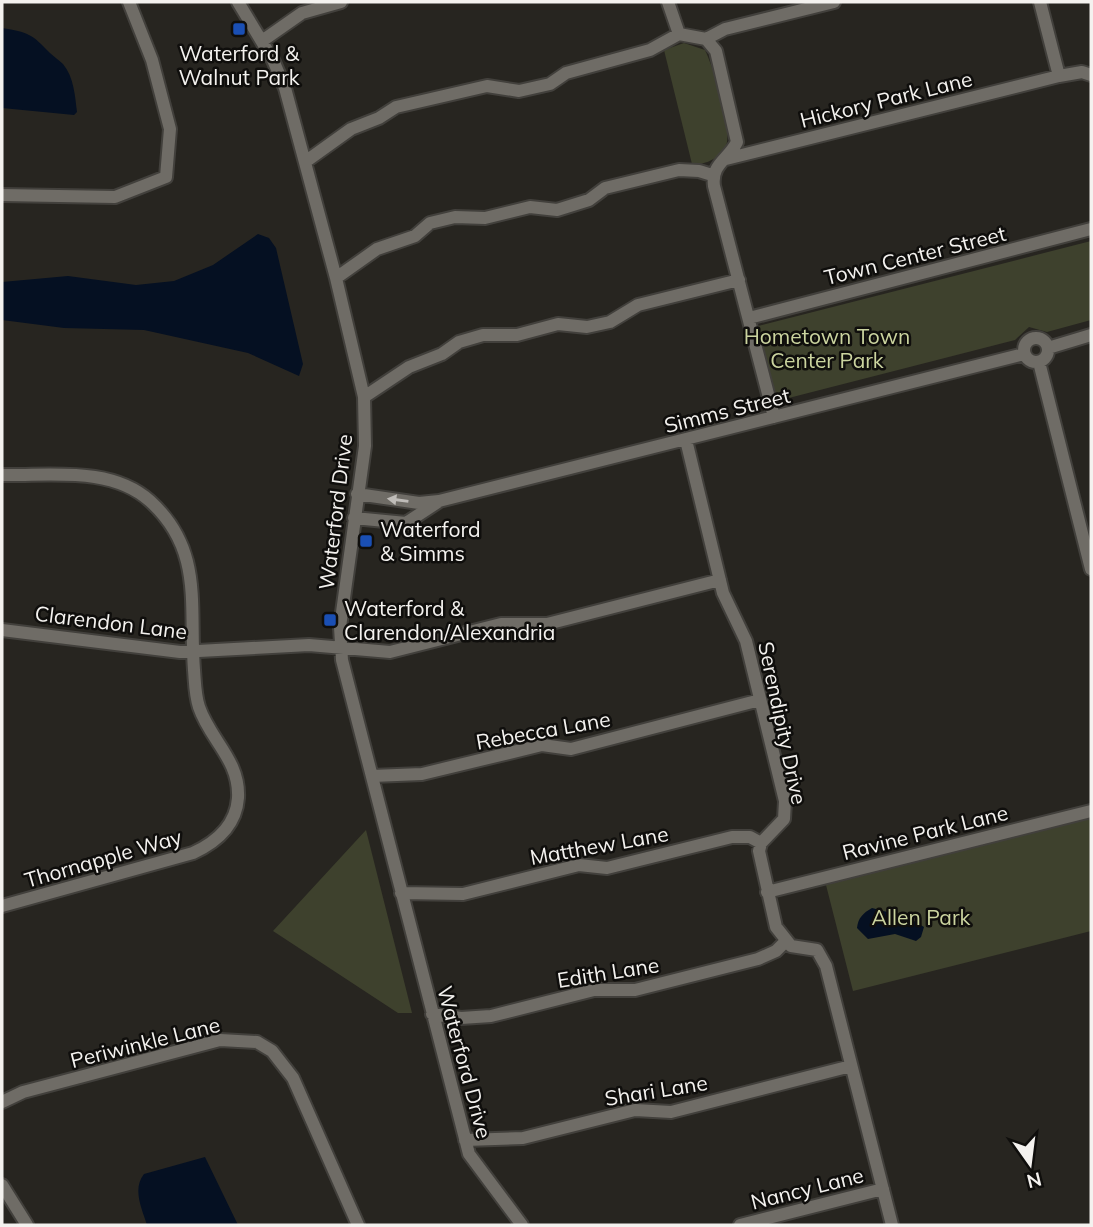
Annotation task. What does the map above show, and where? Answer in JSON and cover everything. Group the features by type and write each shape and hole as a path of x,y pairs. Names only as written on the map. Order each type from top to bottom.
{"street":[{"path":"2,195 116,197 166,177 170,129 152,60 129,2"},
{"name":"Waterford Drive","path":"238,2 262,41 285,88 336,278 364,397 365,446 354,518 341,648 469,1154 485,1180 522,1225"},
{"path":"262,41 302,13 341,2"},
{"path":"668,2 674,26 679,33 706,39 716,51 737,132 733,151 712,175"},
{"path":"706,39 725,29 834,2"},
{"path":"1040,2 1059,76"},
{"path":"305,162 351,129 379,118 396,107 488,86 519,91 550,84 566,73 650,50 679,33"},
{"name":"Hickory Park Lane","path":"723,160 1059,76 1082,72 1091,75"},
{"path":"336,278 377,249 415,236 430,223 455,217 485,218 530,207 557,210 589,200 605,188 679,170 699,170 712,175"},
{"path":"712,175 774,418"},
{"name":"Town Center Street","path":"749,317 1091,229"},
{"path":"364,397 409,367 442,354 459,342 483,335 517,335 558,324 587,327 610,321 638,305 738,280"},
{"name":"Simms Street","path":"357,494 419,503 439,501 1024,354 1025,344 1031,338 1040,338 1048,348 1091,335"},
{"path":"1024,354 1030,361 1039,362 1046,358 1048,348"},
{"path":"1039,362 1091,569"},
{"name":"Serendipity Drive","path":"686,440 720,580 742,630 785,811 780,826 761,843"},
{"name":"Thornapple Way","path":"2,475 114,480 151,502 175,532 188,561 193,595 193,651 198,705 226,752 237,785 234,815 227,828 216,840 193,853 2,905"},
{"name":"Simms Street","path":"354,518 406,523 439,501"},
{"name":"Clarendon Lane","path":"2,630 193,651 298,645 390,652 500,624 547,624 720,580"},
{"name":"Rebecca Lane","path":"372,776 422,774 542,745 570,749 760,700"},
{"name":"Ravine Park Lane","path":"767,891 1091,811"},
{"name":"Matthew Lane","path":"401,892 463,894 579,865 607,868 732,837 750,837 761,843"},
{"path":"761,843 760,862 776,927 785,942 791,946 810,947 822,956 892,1225"},
{"name":"Edith Lane","path":"432,1014 477,1018 594,990 635,990 758,959 776,951 785,942"},
{"name":"Periwinkle Lane","path":"2,1102 23,1092 220,1040 257,1042 272,1051 293,1078 358,1225"},
{"name":"Shari Lane","path":"465,1140 523,1138 635,1110 671,1112 851,1066"},
{"path":"2,1185 27,1225"},
{"name":"Nancy Lane","path":"740,1225 883,1189"}],"green space":[{"path":"684,43 705,50 717,82 726,122 727,142 723,152 714,159 697,164 692,164 664,50"},
{"name":"Hometown Town Center Park","path":"1091,241 1091,320 1047,332 1029,327 1015,340 777,401 758,326"},
{"name":"Allen Park","path":"1091,818 1091,931 853,991 826,885"},
{"path":"366,830 412,1013 398,1013 273,931"}],"water":[{"path":"2,28 29,35 63,64 73,87 77,112 74,115 2,108"},
{"path":"258,234 269,238 276,248 303,364 299,376 248,353 144,330 64,328 2,320 2,282 68,276 136,285 174,281 213,265"},
{"path":"872,908 891,913 896,918 914,921 924,927 921,937 916,941 895,934 868,939 857,928 858,921"},
{"path":"205,1157 238,1225 147,1225 138,1193 144,1174"}],"place":[{"name":"Waterford & Walnut Park","path":"239,29"},
{"name":"Waterford & Simms","path":"366,541"},
{"name":"Waterford & Clarendon/Alexandria","path":"330,620"}]}
